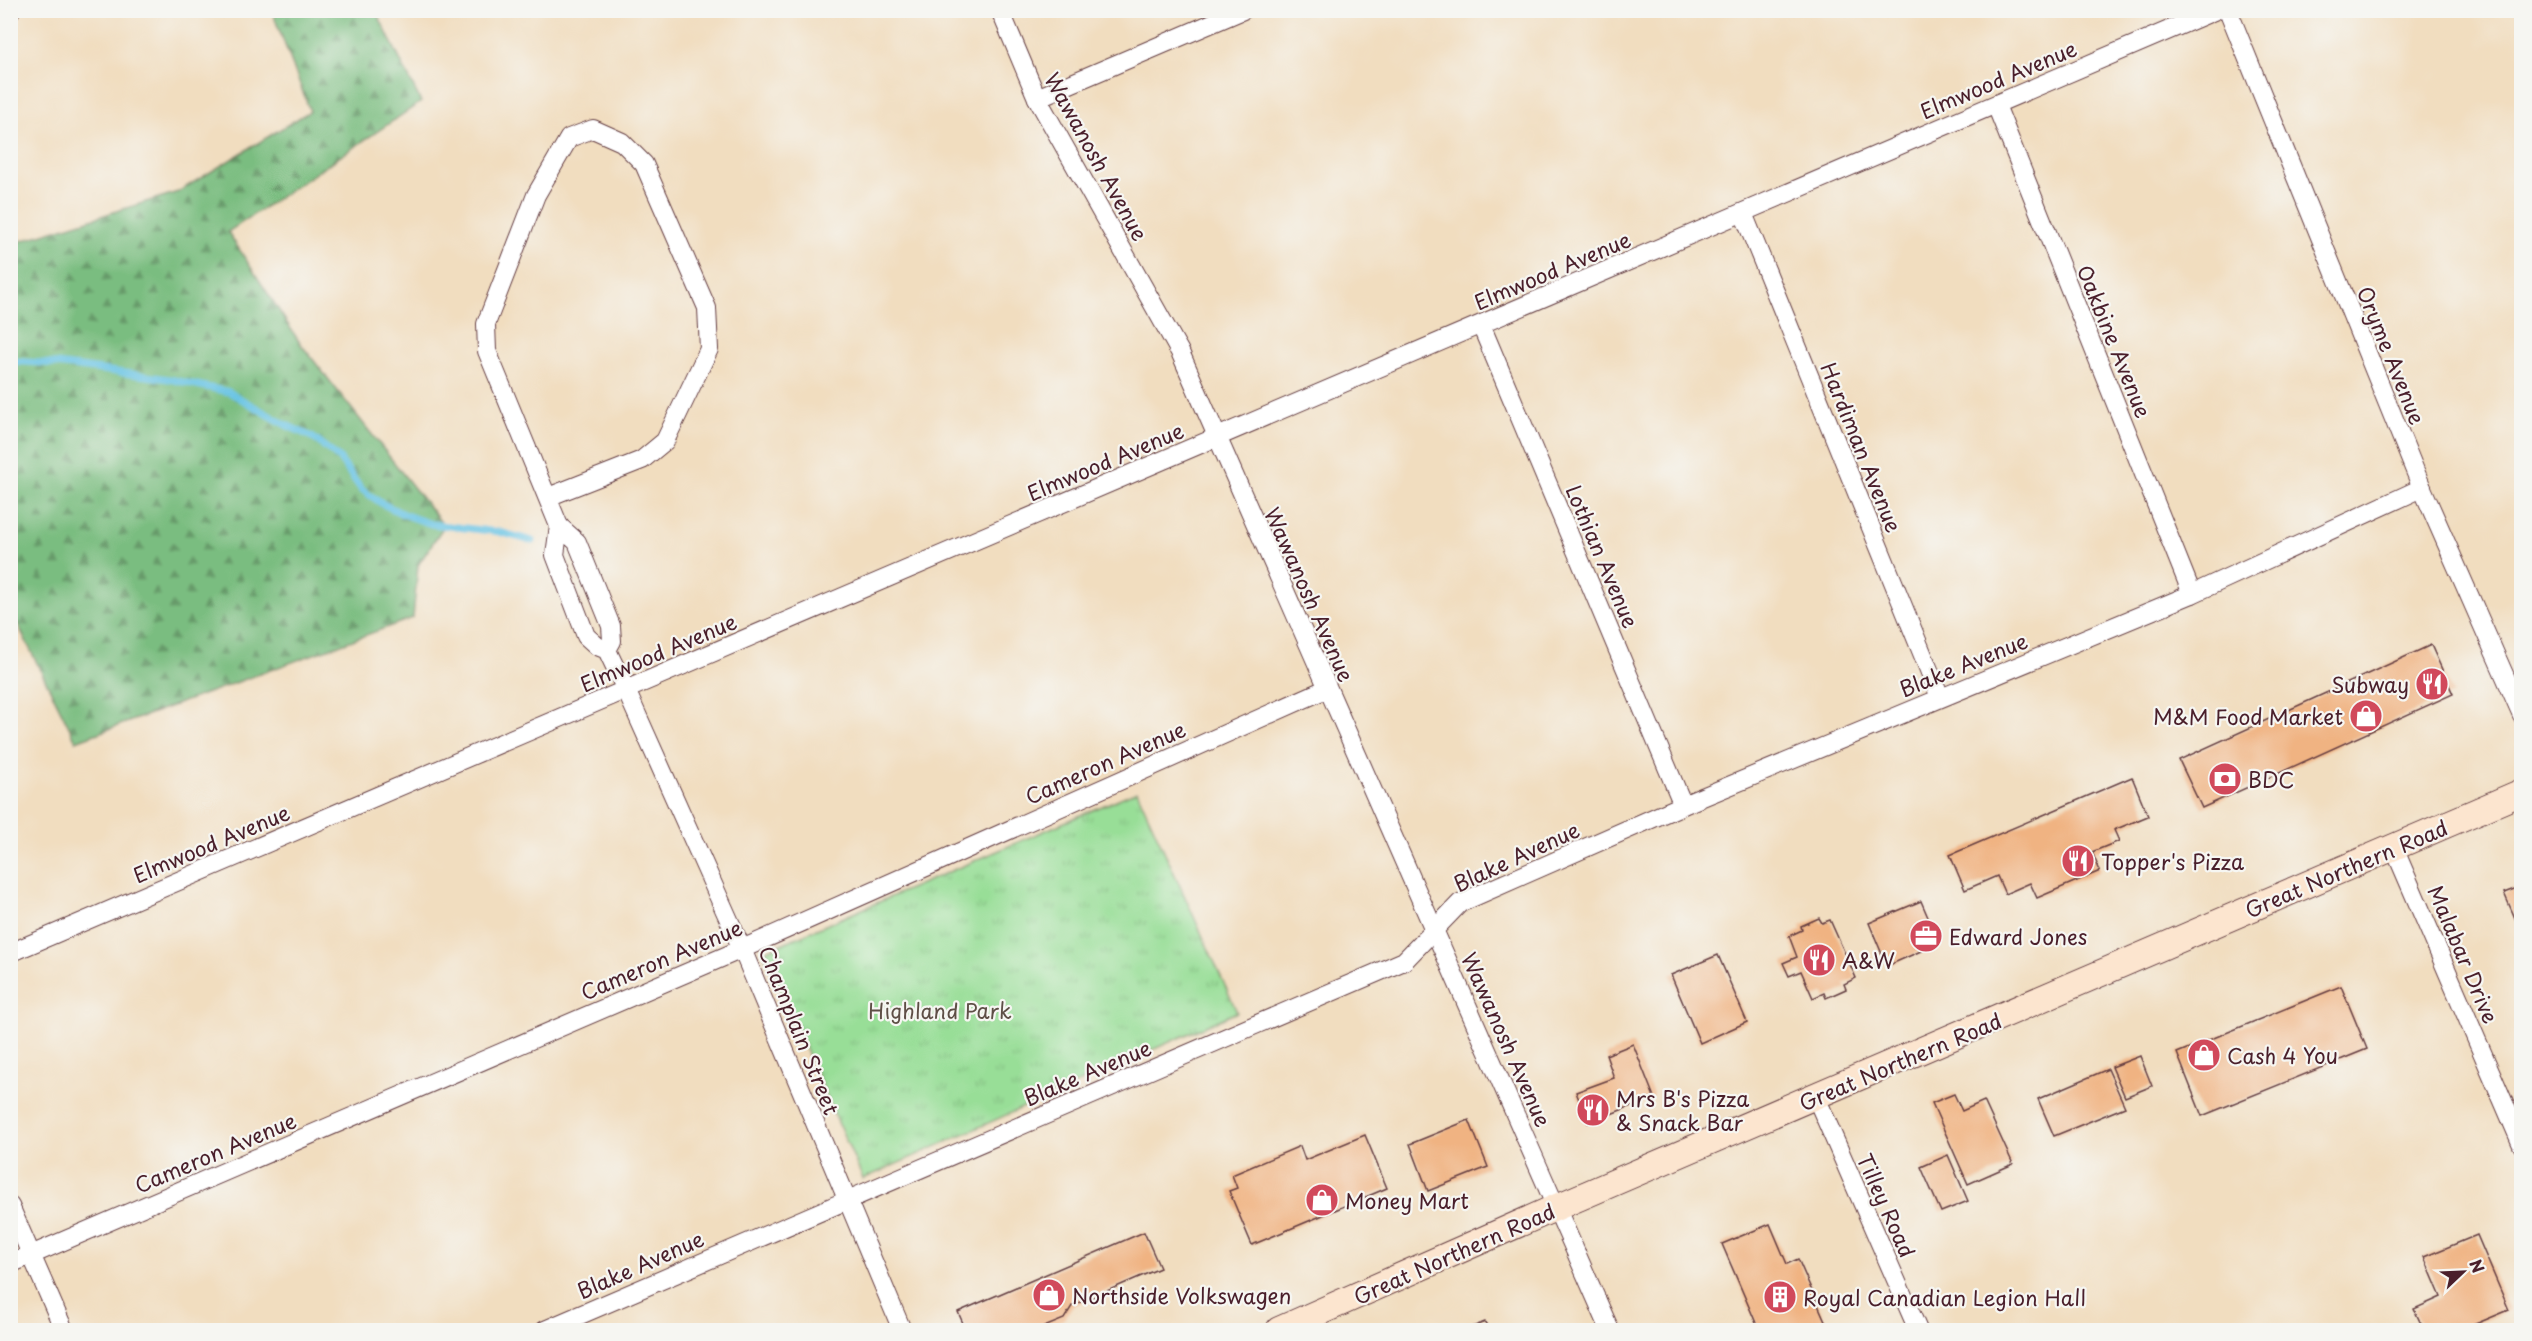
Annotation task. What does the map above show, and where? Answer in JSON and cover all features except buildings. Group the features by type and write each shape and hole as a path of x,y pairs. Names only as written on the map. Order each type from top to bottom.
{"main road":[{"name":"Great Northern Road","path":"1279,1330 2522,792"}],"street":[{"name":"Wawanosh Avenue","path":"1000,10 1037,98 1180,352 1326,689 1610,1330"},
{"path":"1037,98 1243,10"},
{"name":"Elmwood Avenue","path":"10,953 2216,10"},
{"name":"Oryme Avenue","path":"2228,10 2422,488 2522,715"},
{"name":"Oakbine Avenue","path":"1996,105 2192,594"},
{"name":"Champlain Street","path":"548,497 642,460 665,441 708,349 707,308 644,164 622,142 593,129 569,138 536,195 486,324 487,351 559,526 577,542 611,626 612,641 607,650"},
{"name":"Hardiman Avenue","path":"1743,213 1940,697"},
{"name":"Lothian Avenue","path":"1481,325 1683,805"},
{"name":"Blake Avenue","path":"545,1330 1404,960 1460,903 1683,805 2192,594 2422,488"},
{"name":"Champlain Street","path":"559,526 555,555 586,636 597,646 607,650 626,690 742,949 845,1200 902,1330"},
{"name":"Cameron Avenue","path":"10,1264 742,949 1326,689"},
{"name":"Malabar Drive","path":"2394,848 2522,1145"},
{"name":"Tilley Road","path":"1816,1097 1918,1330"},
{"path":"10,1206 64,1330"}],"green space":[{"path":"272,11 376,11 421,102 228,232 300,343 444,526 418,565 413,618 76,741 11,611 11,244 178,192 310,111"},
{"name":"Highland Park","path":"1137,791 1237,1012 863,1179 763,952"}],"waterway":[{"path":"10,361 56,364 169,379 229,392 286,425 312,437 339,458 361,489 381,503 403,514 431,524 499,532 532,541"}],"place":[{"name":"Subway","path":"2432,684"},
{"name":"M&M Food Market","path":"2366,716"},
{"name":"BDC","path":"2225,779"},
{"name":"Topper's Pizza","path":"2078,861"},
{"name":"Edward Jones","path":"1926,936"},
{"name":"A&W","path":"1819,960"},
{"name":"Cash 4 You","path":"2204,1055"},
{"name":"Mrs B's Pizza & Snack Bar","path":"1593,1110"},
{"name":"Money Mart","path":"1322,1200"},
{"name":"Northside Volkswagen","path":"1049,1295"},
{"name":"Royal Canadian Legion Hall","path":"1780,1297"}]}
